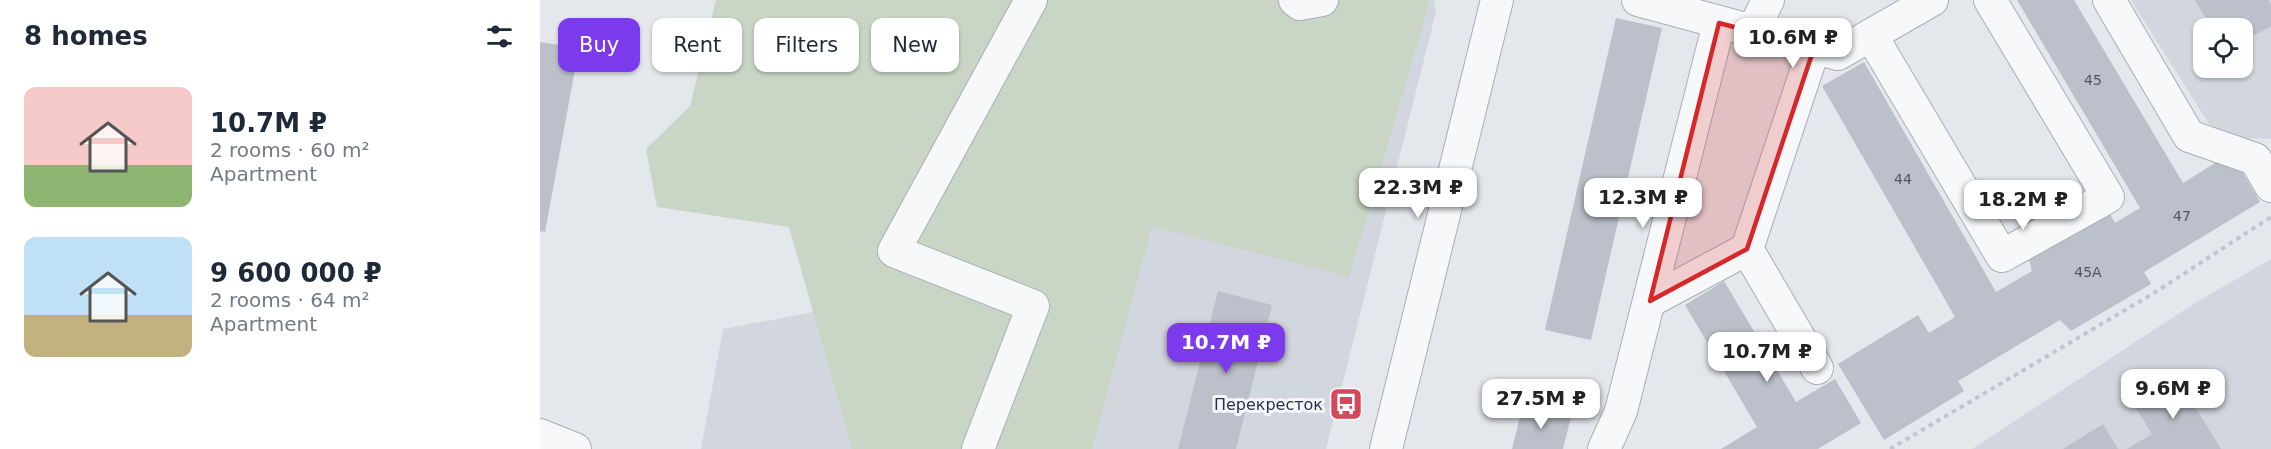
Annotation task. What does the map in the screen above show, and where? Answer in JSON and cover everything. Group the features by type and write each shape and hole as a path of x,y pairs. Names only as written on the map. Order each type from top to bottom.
{"street":[{"path":"978,449 1033,306 894,251 1031,0"},
{"path":"1295,0 1300,4 1322,0"},
{"path":"1386,449 1497,0"},
{"path":"1638,0 1752,33 1838,54 1932,0"},
{"path":"1752,33 1768,0"},
{"path":"1871,35 2002,256 2108,197 1990,0"},
{"path":"2109,0 2189,136 2254,159 2271,186"},
{"path":"1604,449 1621,411 1719,23"},
{"path":"1650,301 1747,249 1814,48"},
{"path":"1747,249 1816,368"},
{"path":"540,435 575,449"}],"path":[{"path":"1890,449 2154,293 2271,217"}],"highlighted area":[{"path":"1719,23 1814,48 1747,249 1650,301"}],"shaded area":[{"path":"1082,0 1434,0 1436,12 1326,449 701,449 723,329 899,296"},
{"path":"2131,0 2271,0 2271,139 2235,138 2209,124"},
{"path":"2271,259 2271,449 1972,449 2195,303"}],"green space":[{"path":"716,0 1430,0 1349,277 1152,226 1092,449 852,449 789,227 657,207 646,149 690,106 698,72 742,72 742,18 712,18"}],"building":[{"path":"2017,0 2074,0 2183,183 2231,153 2260,202 2144,272 2151,284 2071,331 2060,320 1958,381 1964,391 1884,440 1838,364 1918,315 1929,333 1955,317 1822,86 1864,62 1996,292 2032,271 2029,259 2109,212 2115,223 2140,208"},
{"path":"2195,0 2268,0 2271,5 2271,26 2253,36 2253,18 2205,18"},
{"path":"1616,18 1662,28 1591,340 1545,330"},
{"path":"540,42 558,45 558,72 575,72 545,232 540,231"},
{"path":"1724,281 1796,402 1835,379 1861,423 1818,449 1721,449 1757,427 1685,305"},
{"path":"1218,291 1272,305 1236,449 1178,449"},
{"path":"2176,376 2221,449 2127,449 2152,434 2133,403"},
{"path":"1523,405 1571,417 1563,449 1512,449"},
{"path":"2103,424 2118,449 2063,449"}],"place":[{"name":"Перекресток","path":"1346,404"}]}
